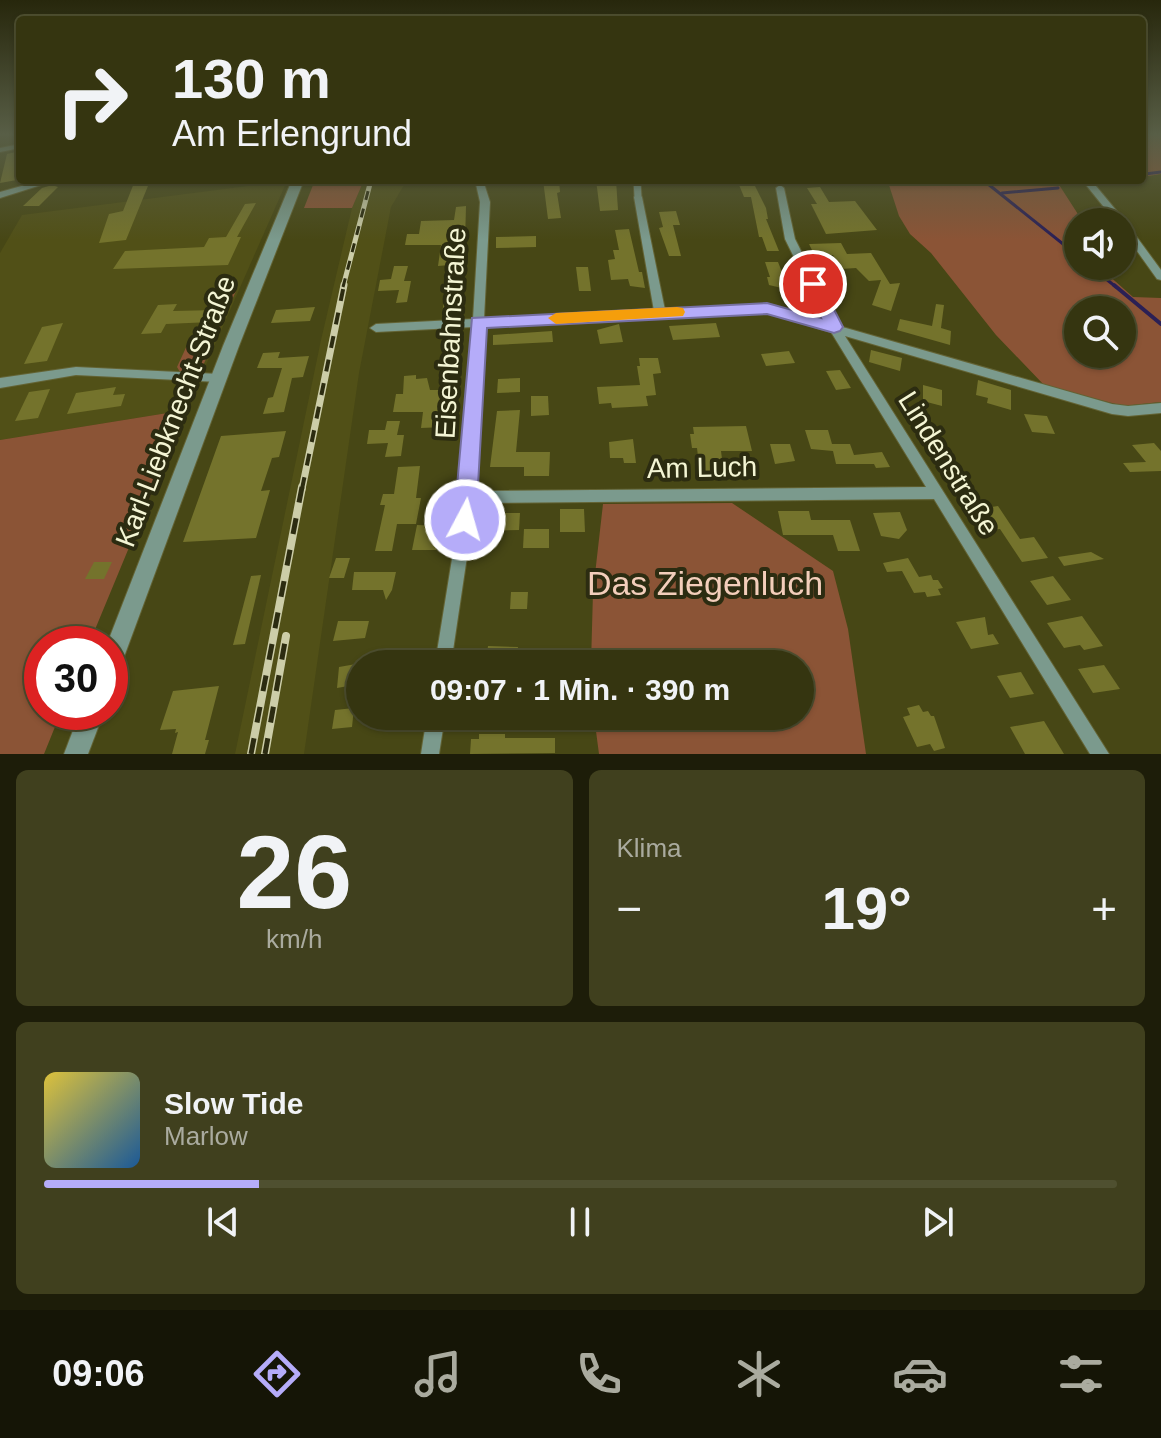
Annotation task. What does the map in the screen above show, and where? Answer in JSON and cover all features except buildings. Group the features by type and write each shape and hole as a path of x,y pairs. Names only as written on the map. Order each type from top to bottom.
{"street":[{"path":"0,195 39,184"},
{"name":"Karl-Liebknecht-Straße","path":"125,626 296,184"},
{"name":"Eisenbahnstraße","path":"445,650 469,497 484,195 480,184"},
{"path":"637,184 660,313"},
{"path":"1089,184 1109,208"},
{"name":"Lindenstraße","path":"780,188 790,239 834,327 1100,754"},
{"path":"1136,242 1161,277"},
{"path":"376,328 767,309 1112,409 1161,408"},
{"path":"0,383 76,371 219,378"},
{"name":"Am Luch","path":"469,497 936,493"},
{"path":"76,754 85,730"},
{"path":"430,754 434,730"}],"shaded area":[{"path":"264,184 286,184 186,410 0,440 0,253 22,215"},
{"path":"362,184 405,184 391,207 359,373 304,754 235,754 321,340 352,208"}],"green space":[{"path":"1146,169 1161,169 1161,174 1146,176"},
{"path":"313,184 362,184 352,208 304,208"},
{"path":"889,184 1059,184 1074,208 1064,208 1064,280 1114,280 1132,296 1064,296 1064,368 1136,368 1136,297 1161,298 1161,402 1123,406 1044,385 996,335 931,253 910,234 899,216"},
{"path":"236,291 202,368 180,372 177,367 189,341 208,340 228,295"},
{"path":"186,410 96,626 24,626 24,730 54,730 44,754 0,754 0,440"},
{"name":"Das Ziegenluch","path":"732,503 833,571 848,629 866,754 599,754 596,730 814,730 814,650 591,650 593,592 603,504"}],"waterway":[{"path":"1146,174 1161,172"},
{"path":"988,184 1064,245"},
{"path":"1002,193 1058,188"},
{"path":"1107,280 1116,287"},
{"path":"1114,285 1161,324"}],"railway":[{"path":"343,287 370,184"},
{"path":"302,489 344,285"},
{"path":"251,754 302,487"},
{"path":"265,754 286,636"}],"slow traffic":[{"path":"556,318 677,312"}],"route":[{"path":"465,520 469,497 478,322 767,309 834,327 813,284"}]}
